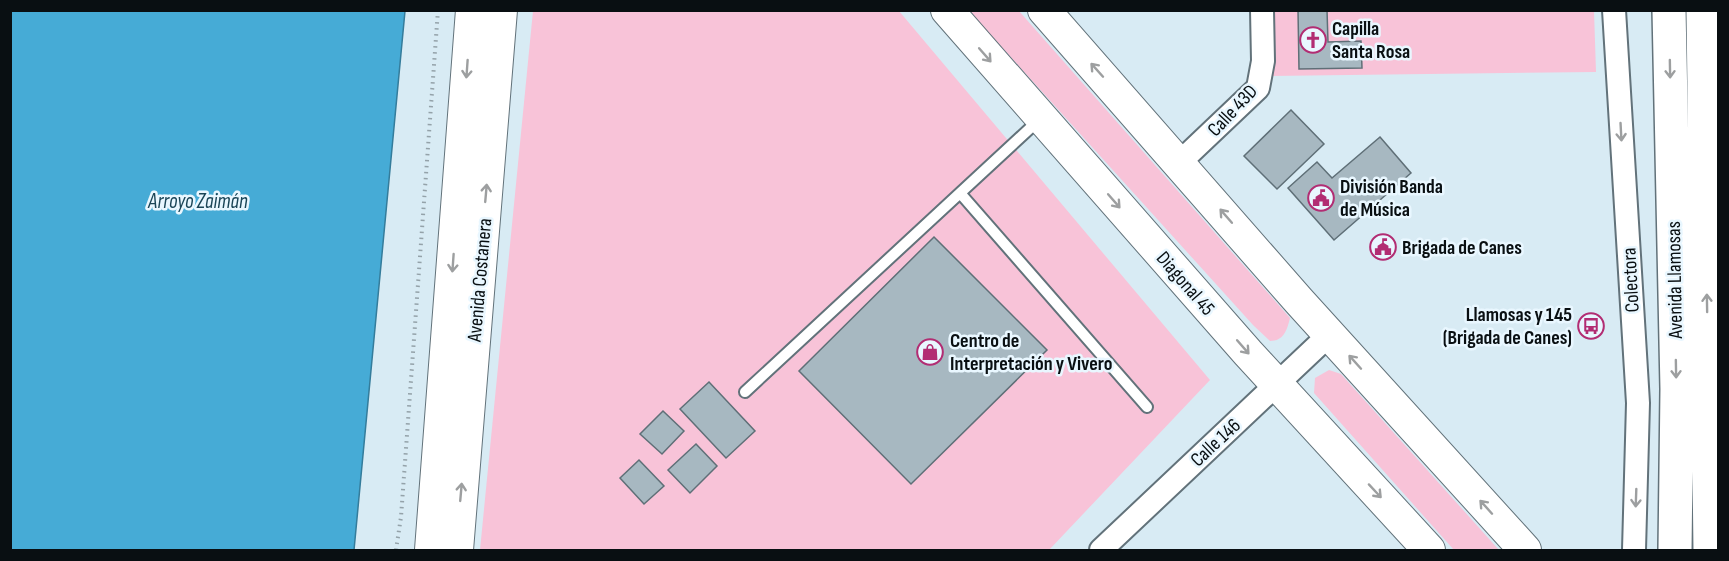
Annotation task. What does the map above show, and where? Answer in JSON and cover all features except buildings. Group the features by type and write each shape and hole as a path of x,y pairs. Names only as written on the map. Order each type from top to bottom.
{"main road":[{"name":"Avenida Costanera","path":"431,550 472,10"},
{"name":"Avenida Costanera","path":"456,550 501,10"},
{"name":"Diagonal 45","path":"947,10 1276,384 1430,550"},
{"path":"1044,10 1330,334 1525,550"},
{"name":"Avenida Llamosas","path":"1669,10 1677,389 1675,550"},
{"name":"Avenida Llamosas","path":"1703,10 1710,550"}],"street":[{"name":"Calle 43D","path":"1179,163 1258,88 1263,61 1262,10"},
{"name":"Colectora","path":"1614,10 1638,403 1634,550"},
{"name":"Calle 146","path":"1101,550 1330,334"}],"lane":[{"path":"745,392 1041,118"},
{"path":"960,193 1147,407"}],"path":[{"path":"396,550 401,517 438,10"}],"shaded area":[{"path":"533,11 899,11 1210,380 1049,550 480,550"},
{"path":"969,11 1019,11 1290,318 1282,337 1270,341 1253,325"},
{"path":"1261,11 1594,11 1596,72 1263,76"},
{"path":"1329,370 1341,374 1499,550 1454,550 1314,393 1315,378"}],"water":[{"name":"Arroyo Zaimán","path":"10,11 405,11 354,550 11,550"}],"place":[{"name":"Capilla Santa Rosa","path":"1313,40"},
{"name":"División Banda de Música","path":"1321,198"},
{"name":"Brigada de Canes","path":"1383,247"},
{"name":"Llamosas y 145 (Brigada de Canes)","path":"1591,326"},
{"name":"Centro de Interpretación y Vivero","path":"930,352"}]}
